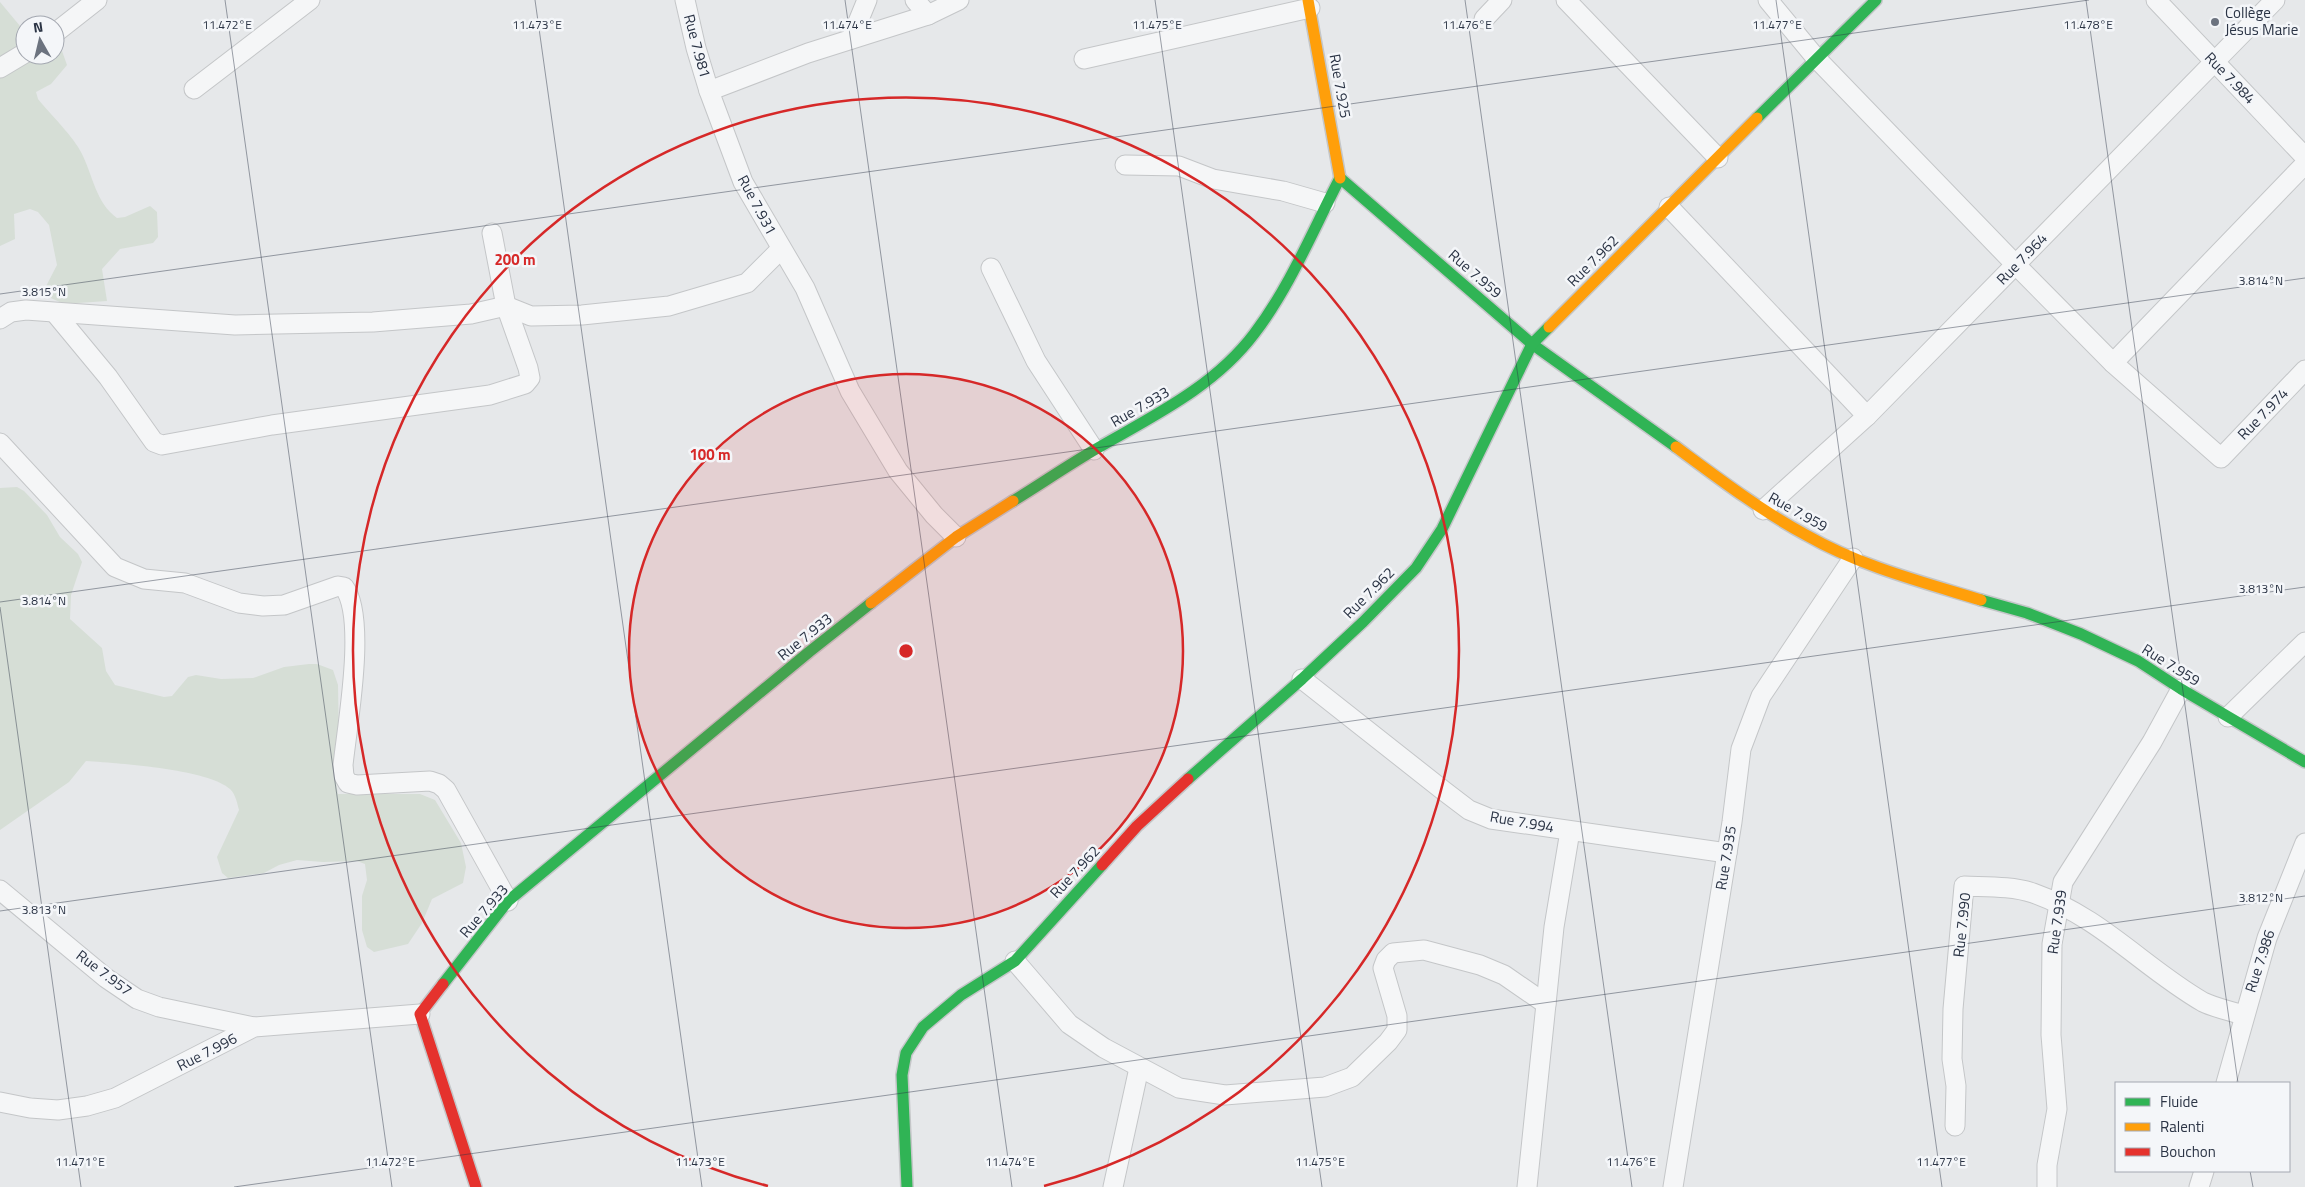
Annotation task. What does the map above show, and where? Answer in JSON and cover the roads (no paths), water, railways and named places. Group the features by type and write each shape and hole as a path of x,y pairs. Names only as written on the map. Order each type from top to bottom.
{"street":[{"path":"194,89 310,0"},
{"name":"Rue 7.981","path":"685,0 696,48 709,91"},
{"path":"851,39 867,0"},
{"path":"915,0 928,15"},
{"path":"709,91 808,53 928,15 958,0"},
{"path":"1484,19 1502,0"},
{"path":"1566,0 1718,158"},
{"path":"1768,0 1816,58 2113,363 2305,164"},
{"name":"Rue 7.962","path":"907,1187 902,1075 906,1053 923,1027 946,1006 1014,961 1137,826 1302,679 1363,622 1416,568 1442,529 1532,344 1876,0"},
{"name":"Rue 7.984","path":"2156,0 2305,157"},
{"name":"Rue 7.964","path":"1763,510 1867,416 2275,0"},
{"path":"65,25 94,2"},
{"path":"1084,59 1309,4"},
{"name":"Rue 7.925","path":"1309,4 1340,178"},
{"path":"0,68 15,59"},
{"name":"Rue 7.931","path":"709,91 743,182 805,288 850,391 870,428 898,471 934,515 956,538"},
{"path":"1125,166 1179,166 1213,179 1283,191 1325,203"},
{"name":"Rue 7.933","path":"420,1014 508,901 809,652 956,538 1094,450 1178,403 1220,371 1254,334 1285,285 1325,203 1340,178"},
{"name":"Rue 7.959","path":"1340,178 1532,344 1763,510 1807,536 1853,558 1914,580 2027,613 2082,634 2138,661 2181,689 2305,762"},
{"path":"1669,207 1867,416"},
{"path":"55,313 108,377 154,442 162,445 272,425 490,394 525,384 530,378 506,306 492,233"},
{"path":"0,318 11,312 26,310 235,325 373,322 471,314 506,306 531,316 559,316 670,306 748,283 781,249"},
{"path":"991,268 1036,361 1094,450"},
{"name":"Rue 7.974","path":"2113,363 2221,458 2305,370"},
{"path":"0,443 115,567 144,579 185,583 240,603 262,606 284,605 338,586 344,587 348,592 354,618 355,642 343,765 344,776 348,782 358,785 430,781 439,784 446,790 508,901"},
{"name":"Rue 7.935","path":"1673,1187 1727,853 1741,749 1761,696 1853,558"},
{"path":"2228,717 2305,642"},
{"name":"Rue 7.994","path":"1302,679 1414,769 1470,810 1491,819 1727,853"},
{"name":"Rue 7.939","path":"2047,1187 2047,1165 2057,1109 2051,1035 2052,944 2063,882 2152,742 2181,689"},
{"path":"1527,1187 1554,927 1570,831"},
{"name":"Rue 7.986","path":"2226,1082 2243,1015 2267,938 2305,843"},
{"name":"Rue 7.990","path":"1955,1126 1956,1086 1952,1059 1953,1009 1964,886 1992,887 2031,892 2060,904 2111,934 2163,976 2204,1002 2243,1015"},
{"name":"Rue 7.957","path":"0,890 106,978 138,999 159,1007 254,1027"},
{"path":"1014,961 1069,1024 1104,1048 1179,1088 1226,1095 1325,1087 1352,1077 1388,1042 1397,1030 1397,1016 1383,968 1386,960 1393,953 1424,950 1480,965 1504,974 1546,1004"},
{"path":"420,1014 476,1187"},
{"name":"Rue 7.996","path":"0,1102 30,1108 58,1110 86,1106 116,1098 254,1027 420,1014"},
{"path":"1113,1187 1139,1068"},
{"path":"2200,1187 2204,1172"}],"place":[{"name":"Collège Jésus Marie","path":"2215,22"}]}
